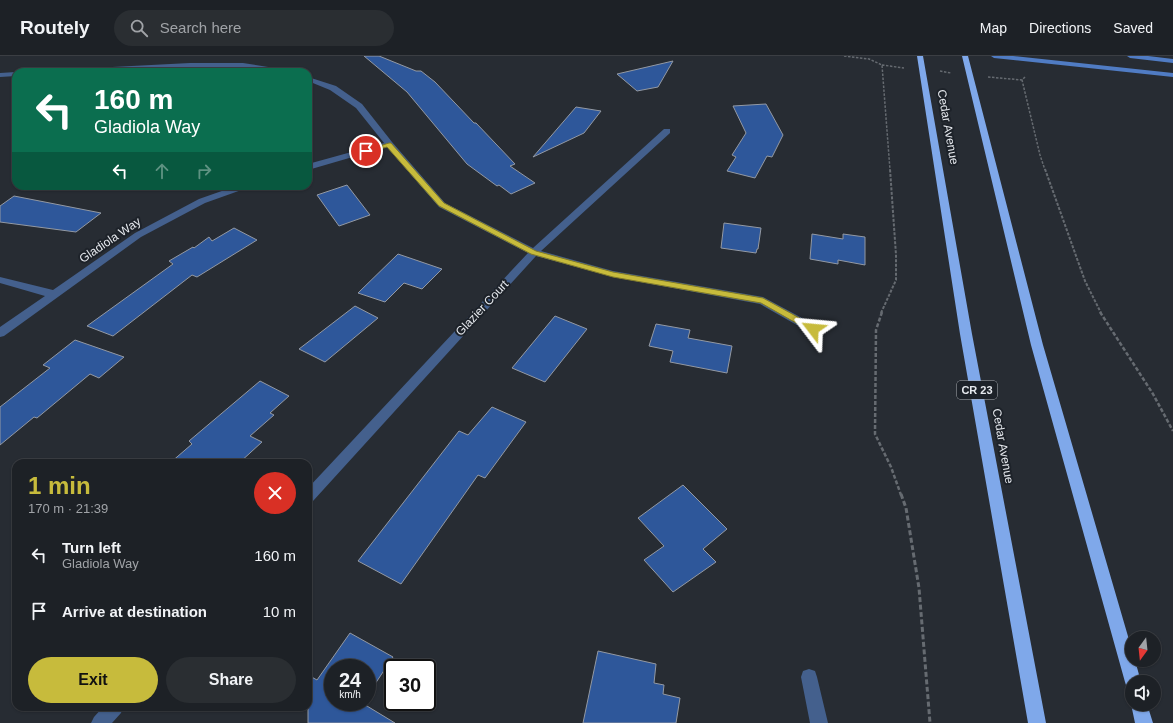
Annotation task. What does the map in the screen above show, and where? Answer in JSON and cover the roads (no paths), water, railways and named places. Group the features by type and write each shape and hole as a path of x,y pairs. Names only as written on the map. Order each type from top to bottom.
{"highway":[{"name":"Cedar Avenue","path":"920,56 966,334 1038,723"},
{"path":"965,56 1037,345 1131,675"},
{"path":"1141,711 1144,723"}],"street":[{"path":"994,56 1173,75"},
{"path":"1130,56 1173,60"},
{"path":"132,68 190,65 243,65 262,68"},
{"path":"0,75 12,74"},
{"path":"312,80 333,88 359,106 389,144 442,205 534,252 613,274 763,301 813,329"},
{"name":"Glazier Court","path":"312,493 534,252 667,131"},
{"path":"312,166 389,144"},
{"name":"Gladiola Way","path":"0,333 138,235 202,201 233,190"},
{"path":"0,280 53,294"},
{"path":"809,677 819,723"},
{"path":"100,723 111,711"}]}
